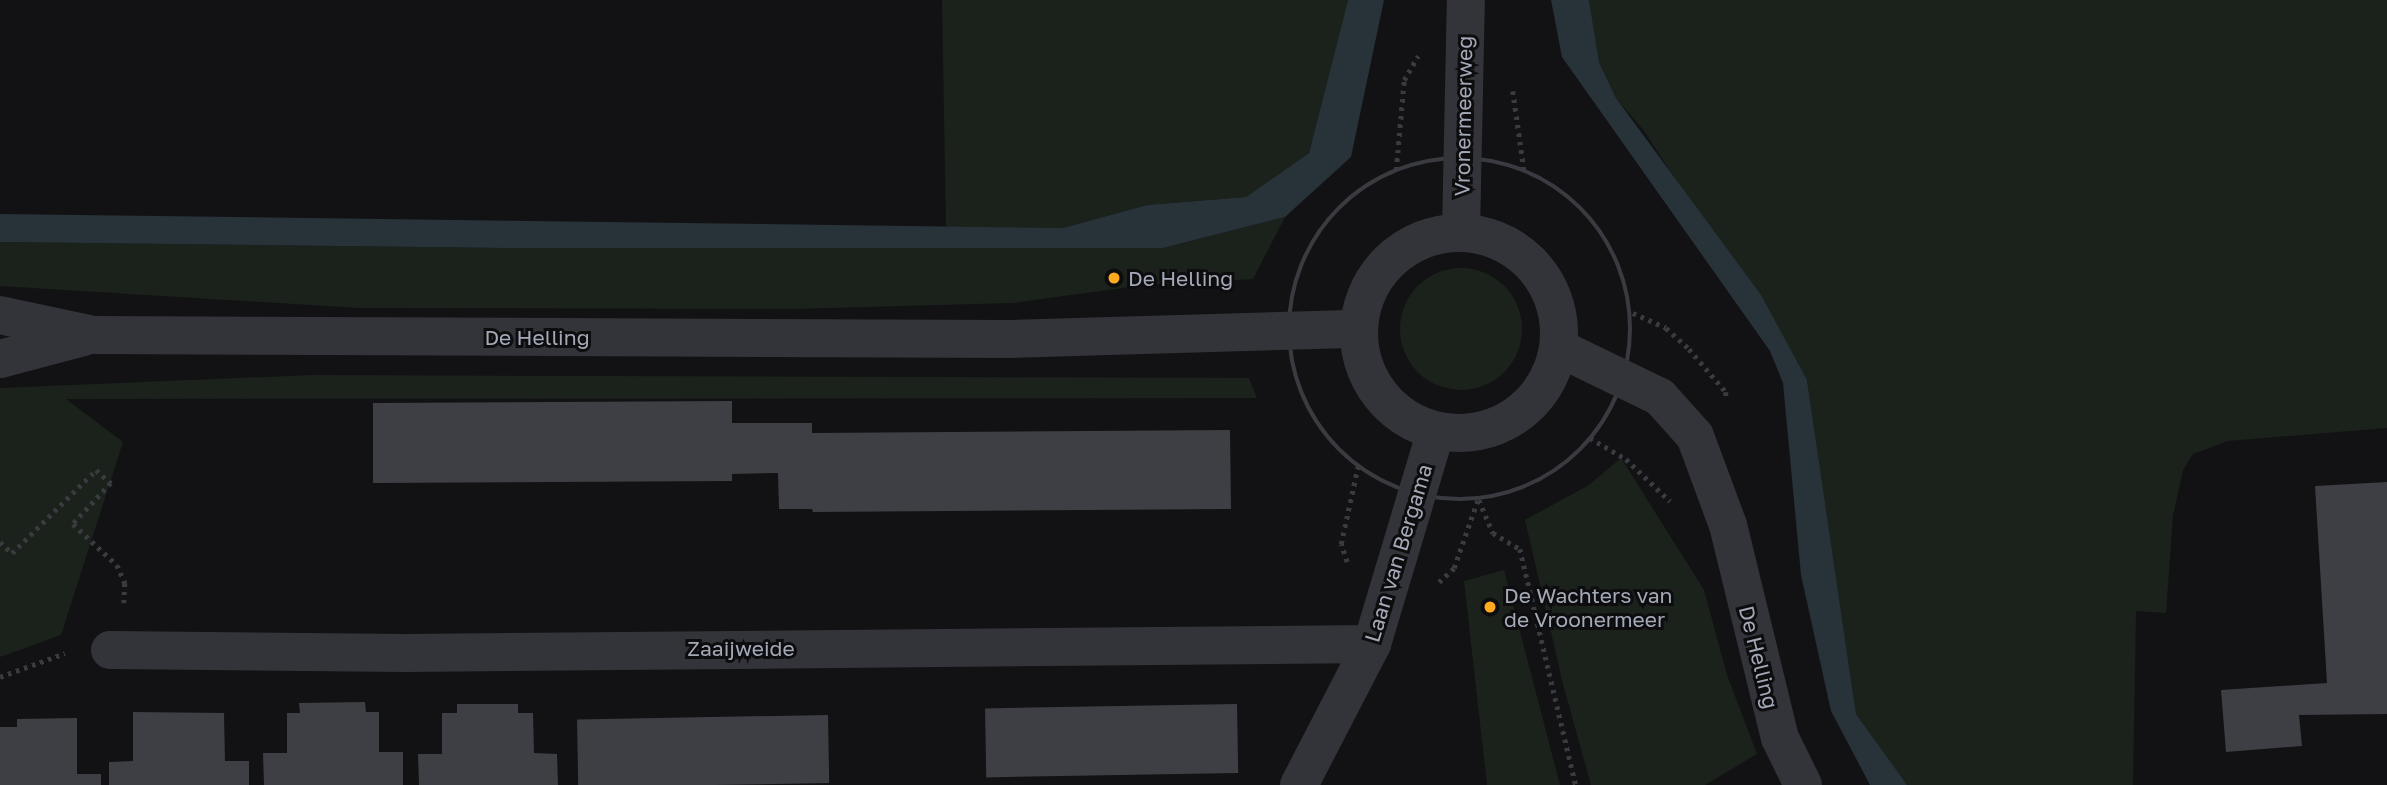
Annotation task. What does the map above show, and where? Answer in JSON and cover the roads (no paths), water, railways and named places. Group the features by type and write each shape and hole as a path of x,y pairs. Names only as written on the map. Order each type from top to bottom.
{"street":[{"name":"Vronermeerweg","path":"1461,232 1466,0"},
{"path":"1461,232 1502,242 1536,268 1556,305 1559,348 1551,375 1537,398 1516,416 1491,429 1463,434 1436,431 1414,424 1378,394 1363,363 1359,329 1364,299 1379,272 1402,250 1430,237 1461,232"},
{"name":"De Helling","path":"0,315 93,335 1011,339 1359,329"},
{"name":"De Helling","path":"0,359 93,335"},
{"name":"De Helling","path":"1559,348 1660,397 1695,436 1728,525 1763,682 1780,738 1803,785"},
{"name":"Laan van Bergama","path":"1299,785 1372,644 1436,431"},
{"name":"Zaaijweide","path":"110,650 405,653 1372,644"}],"place":[{"name":"De Helling","path":"1114,278"},
{"name":"De Wachters van de Vroonermeer","path":"1490,607"}]}
